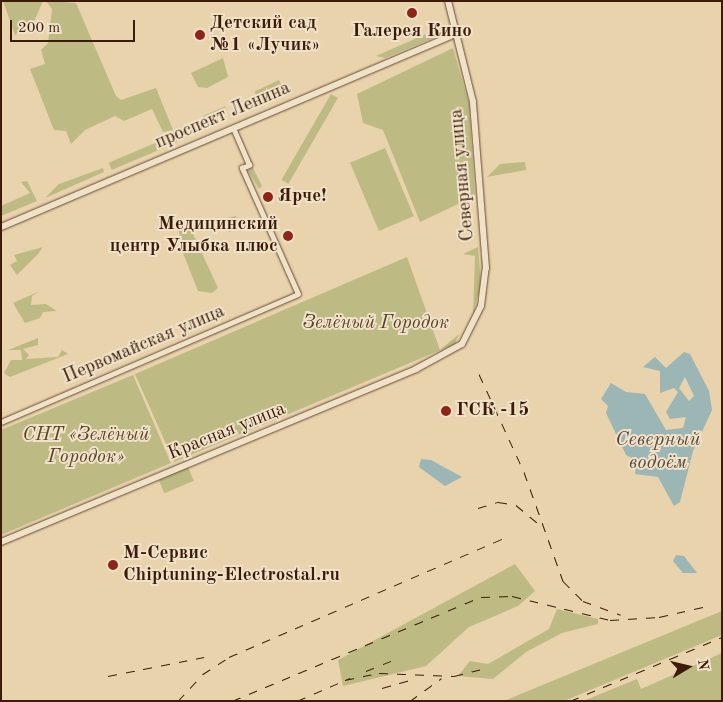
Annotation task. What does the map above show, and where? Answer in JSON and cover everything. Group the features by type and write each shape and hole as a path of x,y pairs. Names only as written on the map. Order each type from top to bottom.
{"main road":[{"name":"Северная улица","path":"448,1 474,110 486,276 478,314 462,344"},
{"name":"проспект Ленина","path":"1,227 456,34"},
{"name":"Красная улица","path":"1,542 399,376 462,344"}],"street":[{"name":"Первомайская улица","path":"1,422 298,294 242,168 249,165 233,128"}],"green space":[{"path":"3,1 43,1 32,26 15,35"},
{"path":"46,1 76,3 116,96 121,100 156,88 173,130 163,132 152,109 124,121 115,116 85,130 71,144 66,131 54,130 30,69 45,64 41,50 48,43 52,9"},
{"path":"442,27 445,33 385,58 376,56"},
{"path":"453,48 469,104 475,196 420,222 383,130 363,123 357,94"},
{"path":"223,58 228,77 207,88 198,87 191,73"},
{"path":"279,80 285,93 260,104 255,91"},
{"path":"331,94 338,98 288,184 282,180"},
{"path":"226,106 221,120 211,124 203,116"},
{"path":"174,135 177,142 112,170 109,163"},
{"path":"385,148 414,216 379,231 350,163"},
{"path":"525,162 526,170 487,177 500,164"},
{"path":"252,166 262,186 259,189 248,171"},
{"path":"103,168 104,172 45,198 59,184"},
{"path":"27,181 37,201 1,216 1,206 30,193 21,182"},
{"path":"236,216 241,227 229,232 220,220"},
{"path":"188,223 218,288 212,293 198,291 181,248 184,245 178,230 188,228"},
{"path":"43,247 17,275 10,265 17,261 14,255"},
{"path":"478,247 481,283 473,315 475,256 463,254"},
{"name":"Зелёный Городок","path":"407,257 440,350 459,334 455,344 174,462 135,374"},
{"path":"40,291 32,296 31,305 46,304 57,311 43,312 40,318 25,323 13,303"},
{"path":"38,338 38,345 23,349 29,355 26,359 58,357 62,350 68,354 10,377 4,373 11,360 22,360 21,350 8,350"},
{"name":"СНТ «Зелёный Городок»","path":"133,375 171,463 1,535 1,430"},
{"path":"188,467 194,481 164,493 159,480"},
{"path":"515,564 535,591 518,606 469,627 426,666 343,686 338,660"},
{"path":"557,609 598,619 598,624 562,633 526,652 493,679 458,676 470,661 488,664 549,629"},
{"path":"722,611 722,635 564,701 504,701"},
{"path":"722,653 722,701 583,701 637,679 641,689"}],"water":[{"name":"Северный водоём","path":"684,352 690,354 709,391 712,410 693,451 680,502 674,506 658,477 635,474 636,460 626,455 606,413 608,406 601,399 611,383 626,392 645,394 666,430 683,428 686,417 670,419 666,412 678,392 674,388 660,393 660,371 643,367 655,357 666,368","holes":["685,377 694,396 689,401 679,388"]},
{"path":"421,459 431,460 462,477 445,486 419,467"},
{"path":"676,555 684,556 697,573 683,573 673,561"}],"railway":[{"path":"479,374 524,472 563,581 583,601 621,615"},
{"path":"478,508 498,502 516,505 541,526"},
{"path":"178,701 203,674 229,657 504,538"},
{"path":"232,701 481,597 512,596 610,620 659,617 703,607"},
{"path":"570,701 722,637"},
{"path":"108,676 204,657"},
{"path":"366,671 395,659"},
{"path":"345,680 379,673 454,676 485,668"},
{"path":"297,701 350,678"},
{"path":"410,701 442,678"},
{"path":"382,688 413,679"}],"place":[{"name":"Галерея Кино","path":"412,13"},
{"name":"Детский сад №1 «Лучик»","path":"200,35"},
{"name":"Ярче!","path":"268,197"},
{"name":"Медицинский центр Улыбка плюс","path":"288,236"},
{"name":"ГСК -15","path":"446,411"},
{"name":"M-Сервис Chiptuning-Electrostal.ru","path":"113,565"}]}
